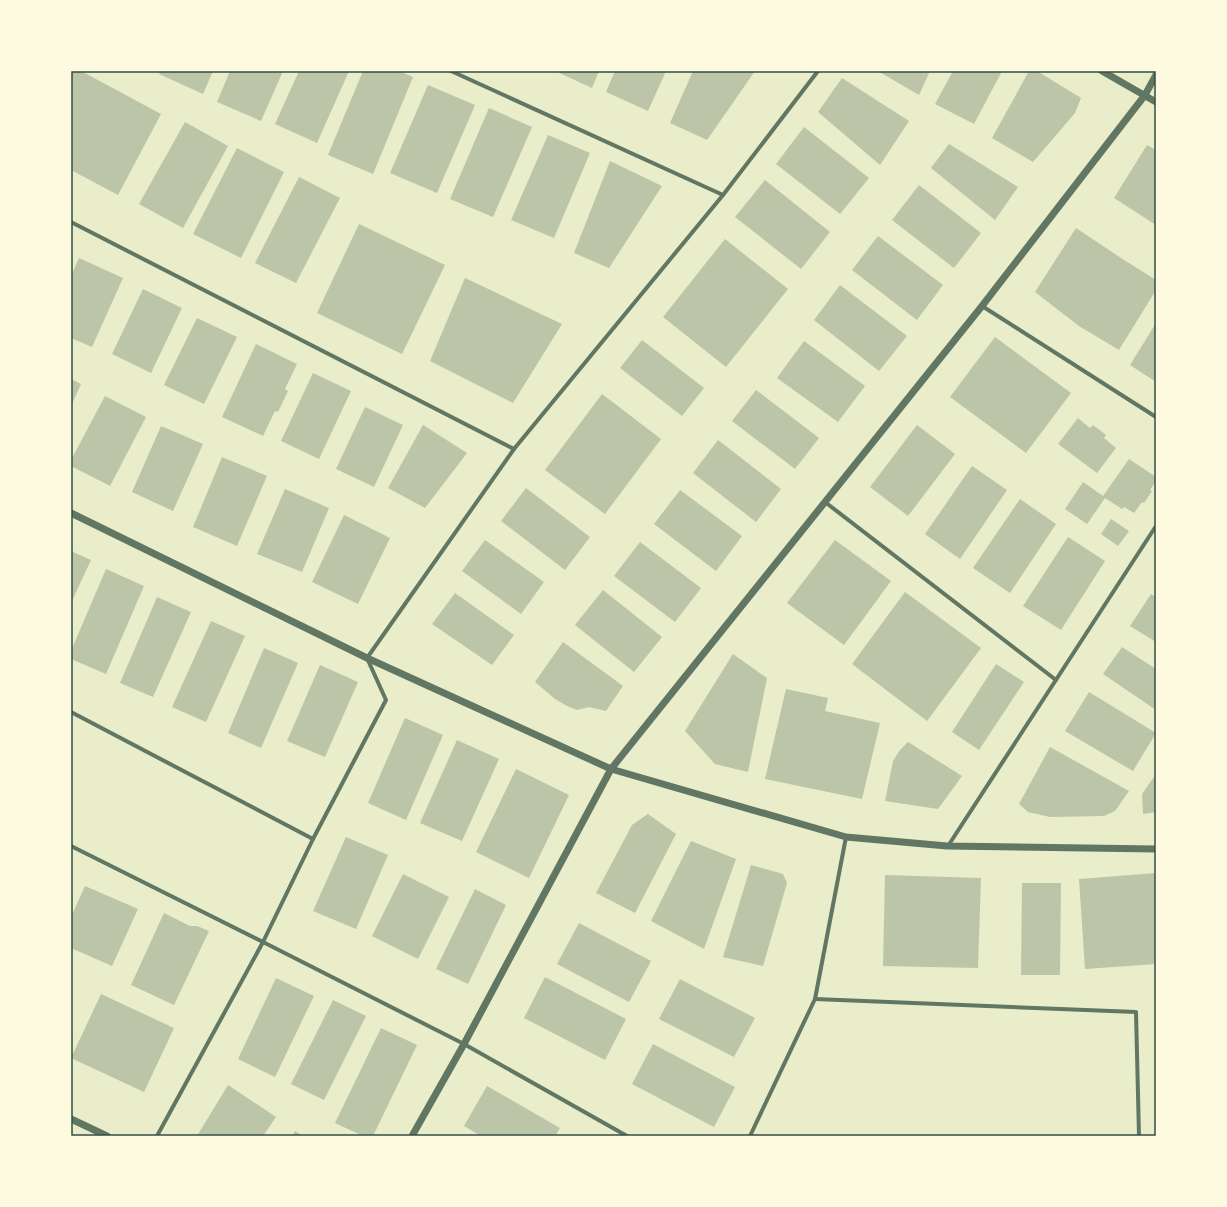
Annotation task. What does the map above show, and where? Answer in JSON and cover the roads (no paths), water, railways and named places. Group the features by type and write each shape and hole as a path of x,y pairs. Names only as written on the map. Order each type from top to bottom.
{"street":[{"path":"451,71 723,195"},
{"path":"367,658 514,449 723,195 818,71"},
{"path":"1102,71 1156,102"},
{"path":"412,1136 464,1044 612,769 982,306 1145,95 1156,75"},
{"path":"71,222 514,449"},
{"path":"982,306 1156,417"},
{"path":"825,502 1056,680"},
{"path":"71,513 367,658 612,769 846,837 947,846 1156,849"},
{"path":"947,846 1156,526"},
{"path":"157,1136 263,942 313,839 386,700 367,658"},
{"path":"71,712 313,839"},
{"path":"750,1136 815,999 846,837"},
{"path":"71,846 464,1044 627,1136"},
{"path":"815,999 1136,1012 1139,1136"},
{"path":"71,1120 107,1136"}]}
